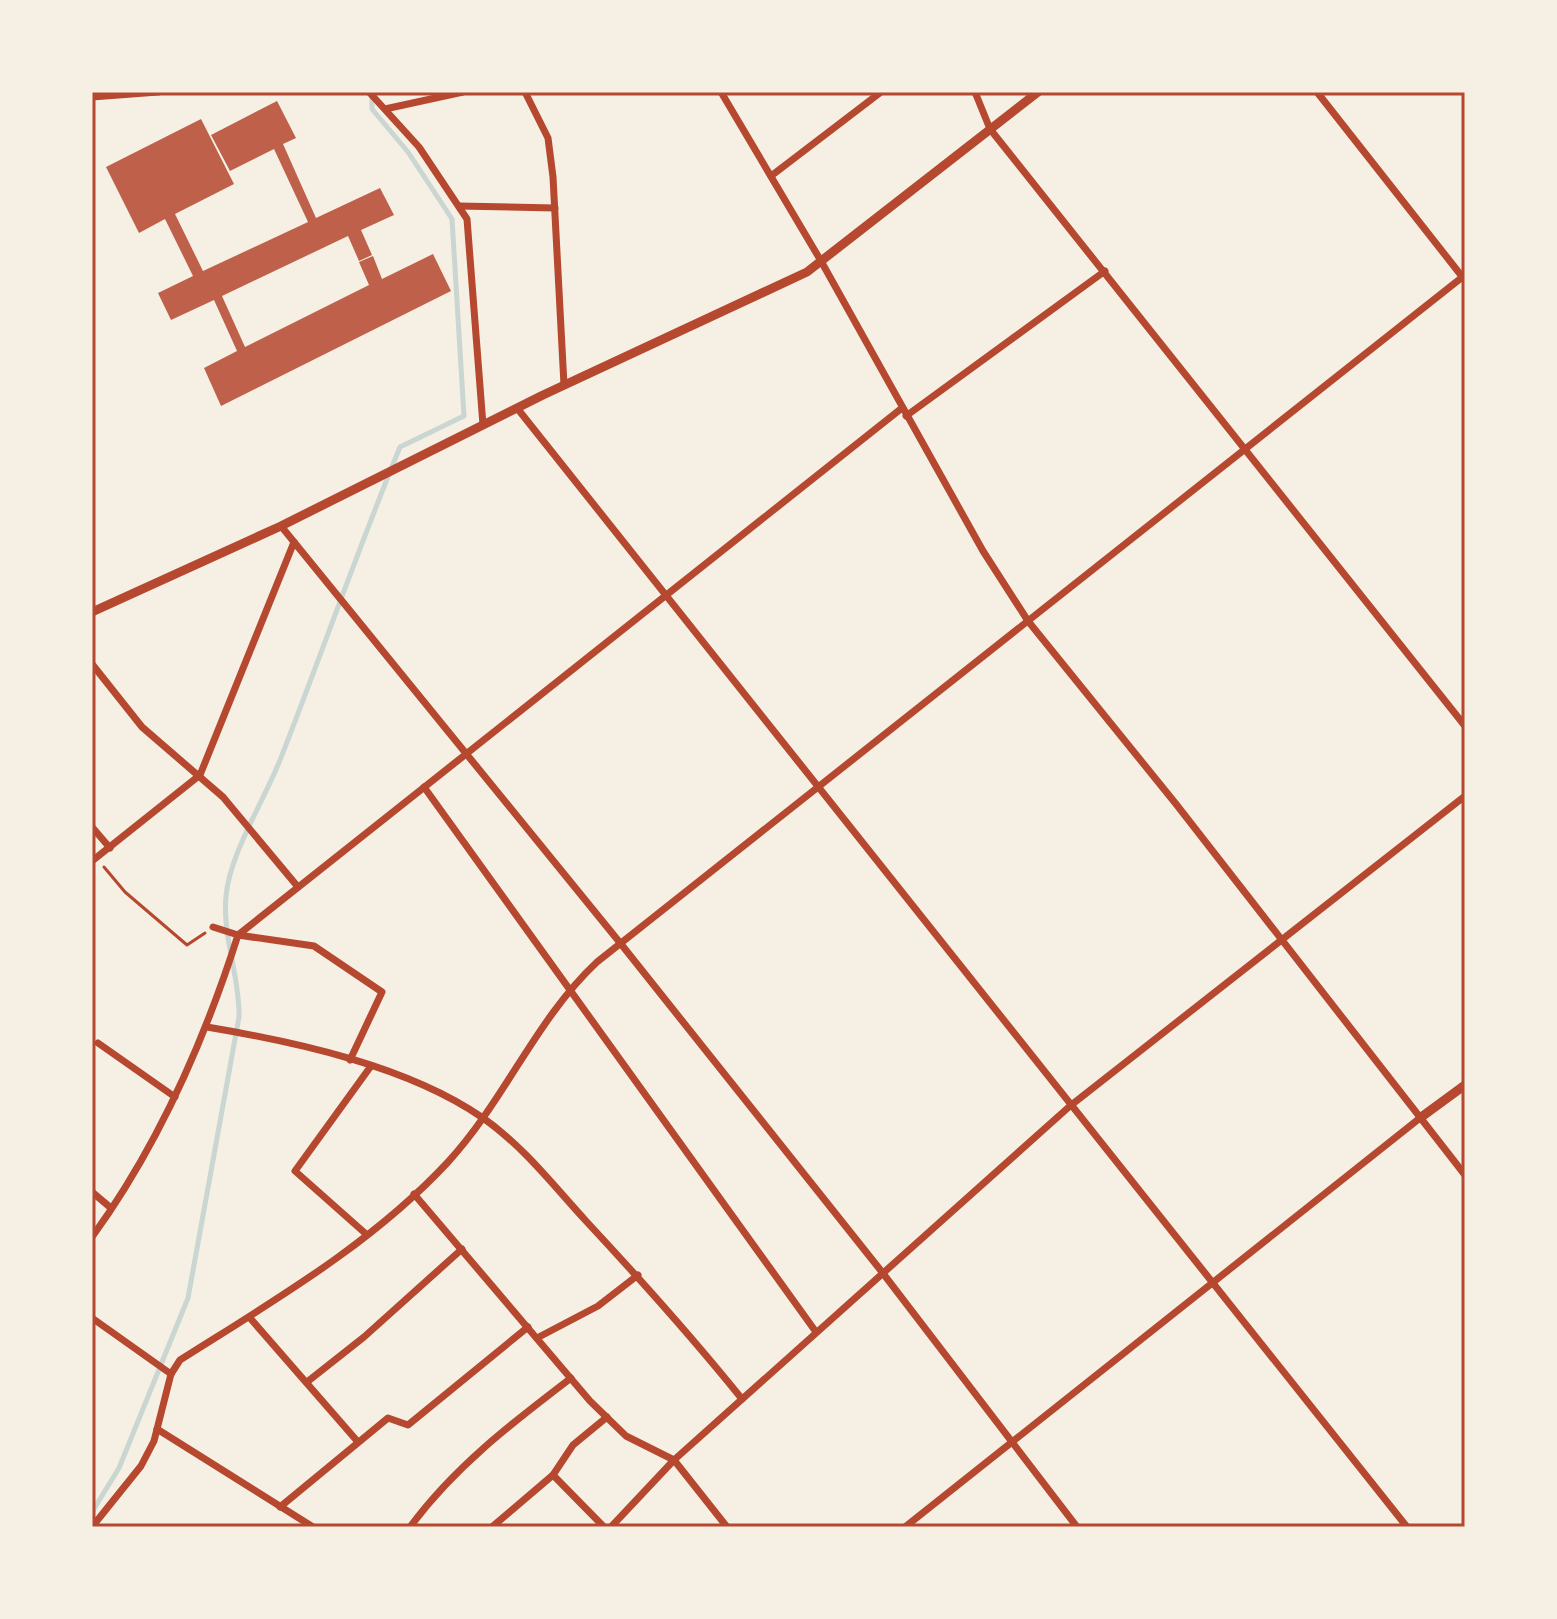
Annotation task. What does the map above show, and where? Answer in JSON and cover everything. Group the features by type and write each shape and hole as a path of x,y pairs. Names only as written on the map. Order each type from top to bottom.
{"street":[{"path":"92,97 158,92"},
{"path":"369,92 419,147 467,219 483,425"},
{"path":"385,109 463,92"},
{"path":"525,92 548,138 555,208 564,385"},
{"path":"721,92 821,261 983,551 1028,621 1176,804 1279,941 1465,1175"},
{"path":"771,176 881,92"},
{"path":"975,92 990,129 1465,726"},
{"path":"92,612 281,526 564,385 807,272 1038,92"},
{"path":"92,1527 141,1466 157,1429 171,1374 180,1360 250,1318 366,1234 449,1161 568,989 1243,449 1464,277 1317,92"},
{"path":"459,206 555,208"},
{"path":"92,1237 175,1097 207,1027 238,935 666,595 904,412 1105,271"},
{"path":"517,408 1407,1527"},
{"path":"281,526 468,753 882,1272 1077,1527"},
{"path":"94,859 200,775 294,542"},
{"path":"92,664 142,727 223,797 298,887"},
{"path":"424,787 816,1332"},
{"path":"611,1527 674,1460 1070,1106 1465,796"},
{"path":"92,827 110,848"},
{"path":"213,927 238,935 314,946 382,992 350,1060"},
{"path":"207,1027 371,1066 429,1089 481,1116 517,1144 638,1275 742,1399"},
{"path":"98,1043 175,1097"},
{"path":"366,1234 295,1171 371,1066"},
{"path":"905,1527 1212,1281 1465,1085"},
{"path":"92,1192 111,1208"},
{"path":"414,1194 607,1417 626,1436 674,1460 727,1527"},
{"path":"307,1382 364,1337 462,1249"},
{"path":"537,1338 598,1306 638,1275"},
{"path":"92,1318 171,1374"},
{"path":"250,1318 271,1347 307,1382 358,1442"},
{"path":"280,1507 388,1418 408,1425 528,1327"},
{"path":"410,1527 429,1502 482,1448 571,1378"},
{"path":"492,1527 553,1475 573,1445 607,1417"},
{"path":"157,1429 313,1527"},
{"path":"553,1475 604,1527"}],"path":[{"path":"94,859 125,892 187,945 213,927"}],"building":[{"path":"277,101 296,138 283,144 316,218 380,188 394,215 361,230 372,255 359,261 348,236 222,296 245,347 369,285 359,262 373,256 382,279 433,254 451,291 221,406 204,368 237,351 214,300 171,320 158,293 193,276 165,219 139,233 106,167 201,119 234,184 175,214 203,271 308,222 274,149 230,171 211,135"}],"waterway":[{"path":"92,1512 119,1468 188,1298 239,1017 225,911 234,861 282,755 400,447 464,416 452,219 408,152 372,109 372,97"}]}
